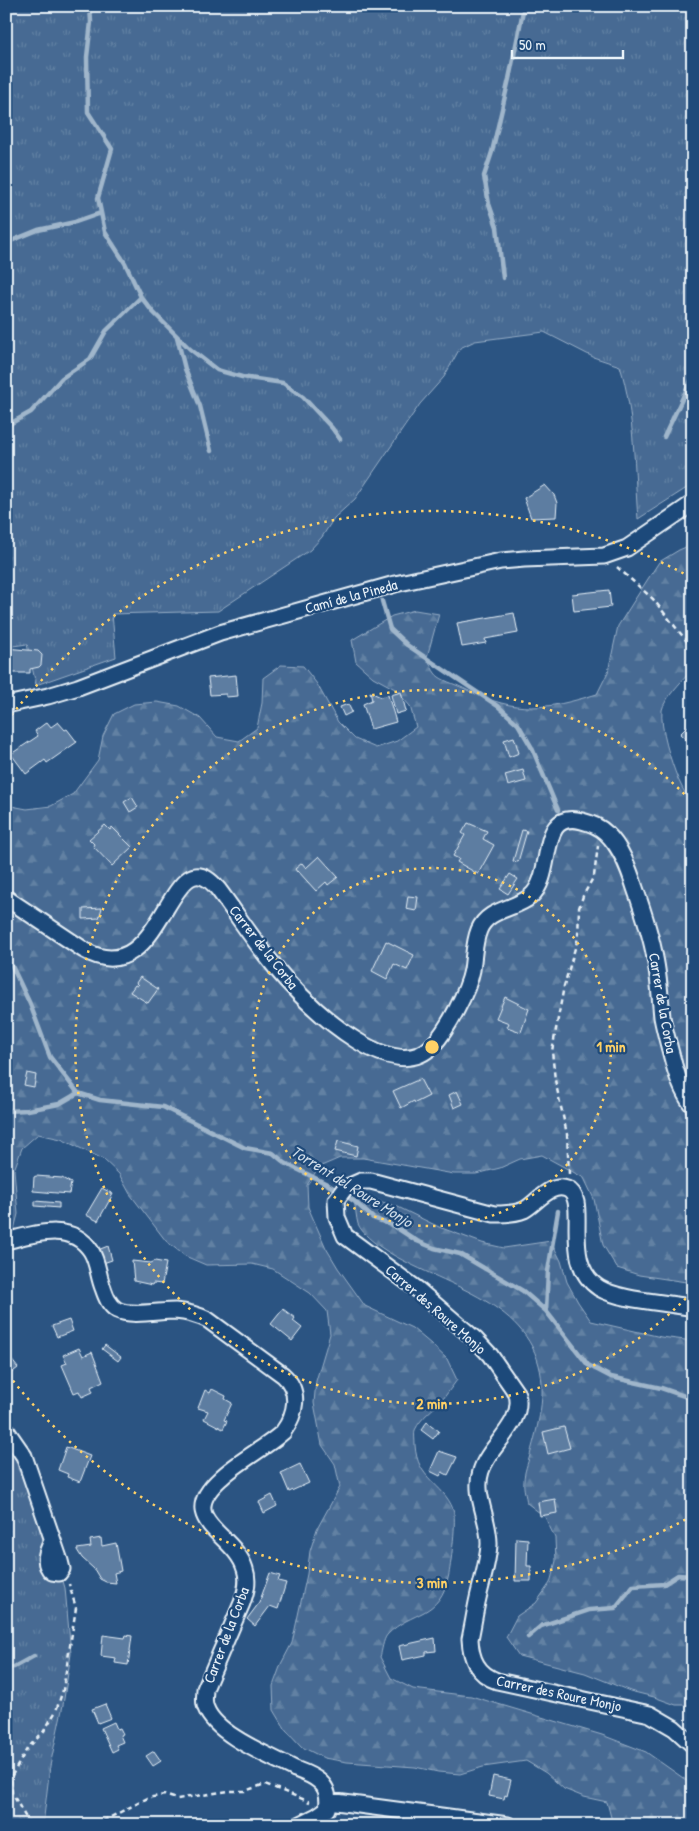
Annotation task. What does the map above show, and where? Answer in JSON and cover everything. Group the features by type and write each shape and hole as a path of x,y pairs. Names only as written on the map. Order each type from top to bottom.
{"street":[{"name":"Camí de la Pineda","path":"6,705 78,687 220,633 362,592 501,562 524,559 604,556 627,548 693,503"},
{"name":"Carrer de la Corba","path":"6,898 84,950 101,958 111,958 124,956 135,950 143,943 161,918 177,889 190,877 197,875 204,877 212,881 289,983 332,1023 379,1054 401,1058 422,1054 432,1047 457,1009 468,984 475,940 480,927 487,918 532,896 543,877 552,831 558,824 566,820 575,820 605,831 612,839 630,872 654,952 666,1035 683,1091 693,1106"},
{"name":"Carrer des Roure Monjo","path":"693,1308 626,1297 602,1290 592,1283 584,1274 580,1264 577,1241 577,1210 574,1196 568,1189 560,1188 549,1191 522,1211 494,1214 371,1181 360,1181 345,1188 336,1200 337,1217 345,1236 417,1289 476,1340 490,1355 517,1394 519,1401 512,1422 483,1464 478,1481 489,1544 488,1559 470,1639 470,1649 476,1666 489,1678 497,1681 650,1714 674,1728 693,1745"},
{"name":"Carrer de la Corba","path":"6,1241 51,1232 73,1235 84,1242 91,1252 110,1304 117,1310 125,1313 177,1311 199,1316 221,1328 288,1380 295,1395 295,1404 290,1423 274,1440 220,1478 203,1504 204,1517 239,1557 246,1570 247,1581 242,1603 205,1689 204,1700 205,1708 217,1724 242,1741 319,1781 328,1794 328,1803"},
{"path":"6,1430 24,1456 52,1540 47,1553 47,1566 49,1570 59,1574 62,1569"},
{"path":"299,1825 327,1809 328,1803 508,1825"}],"path":[{"path":"604,556 658,605 693,649"},
{"path":"569,1170 567,1134 555,1080 552,1051 564,986 578,938 579,908 594,876 598,846 597,827"},
{"path":"30,1825 12,1793 11,1776 26,1749 44,1731 56,1711 63,1690 76,1608 71,1589 62,1569"},
{"path":"95,1825 148,1798 164,1795 177,1799 228,1791 245,1791 265,1784 308,1802 328,1803"}],"green space":[{"path":"6,6 693,6 693,484 638,519 629,403 620,366 593,357 544,332 475,341 460,348 444,377 420,404 355,499 334,518 322,537 310,550 218,611 112,614 116,657 36,685 27,644 6,647"},
{"path":"693,544 693,671 690,672 666,701 662,710 662,717 664,735 672,764 693,811 693,1283 639,1275 617,1268 603,1245 594,1199 584,1178 542,1155 520,1159 500,1168 476,1174 454,1174 363,1158 340,1158 319,1167 307,1185 308,1207 326,1248 365,1306 412,1328 447,1359 457,1380 443,1399 428,1413 415,1430 415,1445 420,1466 449,1500 454,1514 452,1551 445,1589 432,1607 396,1627 387,1635 380,1657 391,1678 413,1689 471,1696 602,1735 646,1752 693,1785 693,1825 613,1825 607,1802 584,1797 564,1789 546,1773 526,1761 483,1767 460,1774 415,1767 347,1762 324,1758 302,1747 286,1730 274,1710 273,1686 281,1664 292,1643 310,1551 317,1529 340,1487 335,1464 322,1445 314,1403 316,1381 330,1334 327,1311 310,1293 273,1269 252,1264 206,1265 185,1256 166,1241 130,1194 119,1174 103,1159 61,1139 38,1134 22,1148 14,1170 18,1214 6,1261 6,1042 9,1020 6,997 6,805 27,809 51,806 73,794 98,760 103,736 114,714 134,704 157,702 179,706 200,718 217,737 239,741 257,728 262,703 263,678 281,665 303,666 317,684 338,722 355,739 376,748 397,741 416,727 410,706 395,689 373,677 356,662 352,640 392,616 415,610 439,614 427,657 435,673 445,680 485,698 516,706 531,707 562,704 597,694 608,672 618,626 646,582 659,562"},
{"path":"376,1200 398,1207 439,1227 482,1243 504,1248 551,1241 561,1261 567,1282 591,1321 661,1337 693,1341 693,1705 676,1705 630,1691 585,1673 519,1656 506,1637 517,1616 536,1603 550,1583 556,1561 555,1538 545,1517 527,1503 524,1486 525,1471 536,1432 542,1399 539,1365 529,1342 514,1323 495,1307 473,1294 403,1260 379,1246 365,1234 358,1224 354,1201"},
{"path":"6,1426 34,1483 65,1588 71,1654 63,1705 50,1766 43,1825 6,1825"}],"building":[{"path":"545,485 554,495 557,503 556,517 531,518 524,498"},
{"path":"609,590 611,607 574,611 572,594"},
{"path":"514,613 518,633 485,639 486,643 462,647 457,623"},
{"path":"6,648 38,651 42,655 41,665 30,669 30,673 6,673"},
{"path":"236,675 238,696 226,697 226,694 210,695 208,678"},
{"path":"370,692 381,697 388,695 396,722 371,729 363,704 372,700"},
{"path":"401,692 406,711 396,714 391,695"},
{"path":"348,704 352,712 344,716 340,707"},
{"path":"693,721 693,746 680,734"},
{"path":"47,722 51,727 58,722 65,730 67,729 77,742 47,763 45,760 26,774 11,754 38,736 35,731"},
{"path":"514,737 519,753 509,757 504,740"},
{"path":"523,770 526,781 508,786 505,775"},
{"path":"132,797 138,807 130,812 124,802"},
{"path":"468,823 487,831 483,839 494,845 478,874 457,862 459,859 453,856 465,835 462,833"},
{"path":"105,825 110,830 112,827 132,847 112,866 89,839"},
{"path":"522,830 527,831 518,862 513,861"},
{"path":"319,856 338,877 328,885 326,882 316,891 295,869 302,863 306,868"},
{"path":"510,874 518,879 508,894 500,889"},
{"path":"408,896 418,897 416,911 406,909"},
{"path":"102,908 99,918 83,919 83,909"},
{"path":"386,941 414,955 407,970 394,964 387,979 372,971"},
{"path":"140,977 158,989 148,1003 130,992 135,985 138,985 136,983"},
{"path":"505,997 529,1009 521,1032 507,1027 509,1023 496,1018"},
{"path":"27,1073 36,1075 34,1087 24,1085"},
{"path":"420,1079 429,1096 401,1108 393,1091"},
{"path":"457,1091 463,1104 454,1108 449,1095"},
{"path":"338,1141 358,1146 356,1156 335,1151"},
{"path":"34,1177 62,1178 71,1183 69,1194 33,1191"},
{"path":"102,1188 113,1194 98,1221 86,1215"},
{"path":"35,1201 59,1203 59,1208 35,1206"},
{"path":"108,1246 112,1260 103,1263 98,1250"},
{"path":"132,1261 166,1263 162,1284 153,1283 152,1285 134,1281"},
{"path":"283,1309 295,1318 293,1321 302,1328 292,1341 271,1324"},
{"path":"69,1320 73,1331 57,1337 52,1326"},
{"path":"105,1345 121,1357 118,1361 102,1349"},
{"path":"79,1348 83,1356 92,1352 103,1381 91,1387 93,1392 82,1397 79,1391 74,1393 62,1365 67,1363 63,1355"},
{"path":"6,1355 18,1368 6,1377"},
{"path":"212,1389 226,1396 225,1399 232,1403 224,1420 227,1421 223,1429 204,1419 208,1411 198,1408 205,1390 210,1393"},
{"path":"427,1422 439,1431 433,1439 421,1430"},
{"path":"564,1427 570,1448 548,1454 543,1432"},
{"path":"66,1447 90,1456 80,1482 67,1477 68,1474 58,1470"},
{"path":"439,1451 457,1457 448,1475 442,1472 440,1476 430,1471"},
{"path":"300,1464 309,1483 289,1492 281,1473"},
{"path":"272,1495 277,1506 264,1513 259,1502"},
{"path":"555,1499 557,1513 540,1516 538,1502"},
{"path":"101,1538 102,1546 116,1543 121,1571 114,1573 116,1583 100,1579 94,1569 82,1558 77,1550 91,1547 90,1540"},
{"path":"516,1538 528,1539 527,1566 531,1566 531,1581 515,1581"},
{"path":"270,1573 280,1576 278,1581 286,1583 278,1609 270,1606 255,1626 247,1619 259,1603"},
{"path":"103,1635 125,1638 126,1635 132,1636 128,1665 115,1663 116,1658 101,1656"},
{"path":"435,1638 436,1651 426,1652 426,1655 402,1660 399,1646"},
{"path":"105,1704 111,1718 98,1723 92,1709"},
{"path":"114,1722 117,1729 120,1728 123,1734 120,1735 123,1742 116,1745 118,1749 112,1752 101,1728"},
{"path":"154,1751 161,1761 153,1766 146,1756"},
{"path":"493,1776 511,1780 507,1796 505,1795 504,1799 489,1796"}],"waterway":[{"path":"90,6 91,22 87,57 88,112 112,149 98,198 105,232 125,263 141,297 153,312 190,349 217,370 242,377 283,383 303,397 340,439"},
{"path":"503,278 497,227 489,204 484,176 492,152 524,6"},
{"path":"6,243 38,230 75,222 101,213"},
{"path":"6,426 31,412 62,378 90,359 106,331 141,297"},
{"path":"177,337 185,369 200,406 211,451"},
{"path":"664,437 693,376"},
{"path":"382,601 390,629 407,645 499,707 518,724 532,748 558,810"},
{"name":"Torrent del Roure Monjo","path":"6,961 12,966 30,1004 50,1057 78,1093 100,1100 163,1107 245,1148 273,1153 285,1163 325,1183 354,1201 373,1218 394,1226 417,1241 434,1248 460,1254 523,1291 546,1311 588,1365 611,1377 661,1388 693,1399"},
{"path":"6,1111 28,1110 59,1104 78,1093"},
{"path":"546,1311 548,1271 558,1211"},
{"path":"528,1637 541,1626 589,1610 615,1608 633,1586 664,1584 678,1575 693,1576"},
{"path":"6,1668 14,1667 34,1656"}]}
